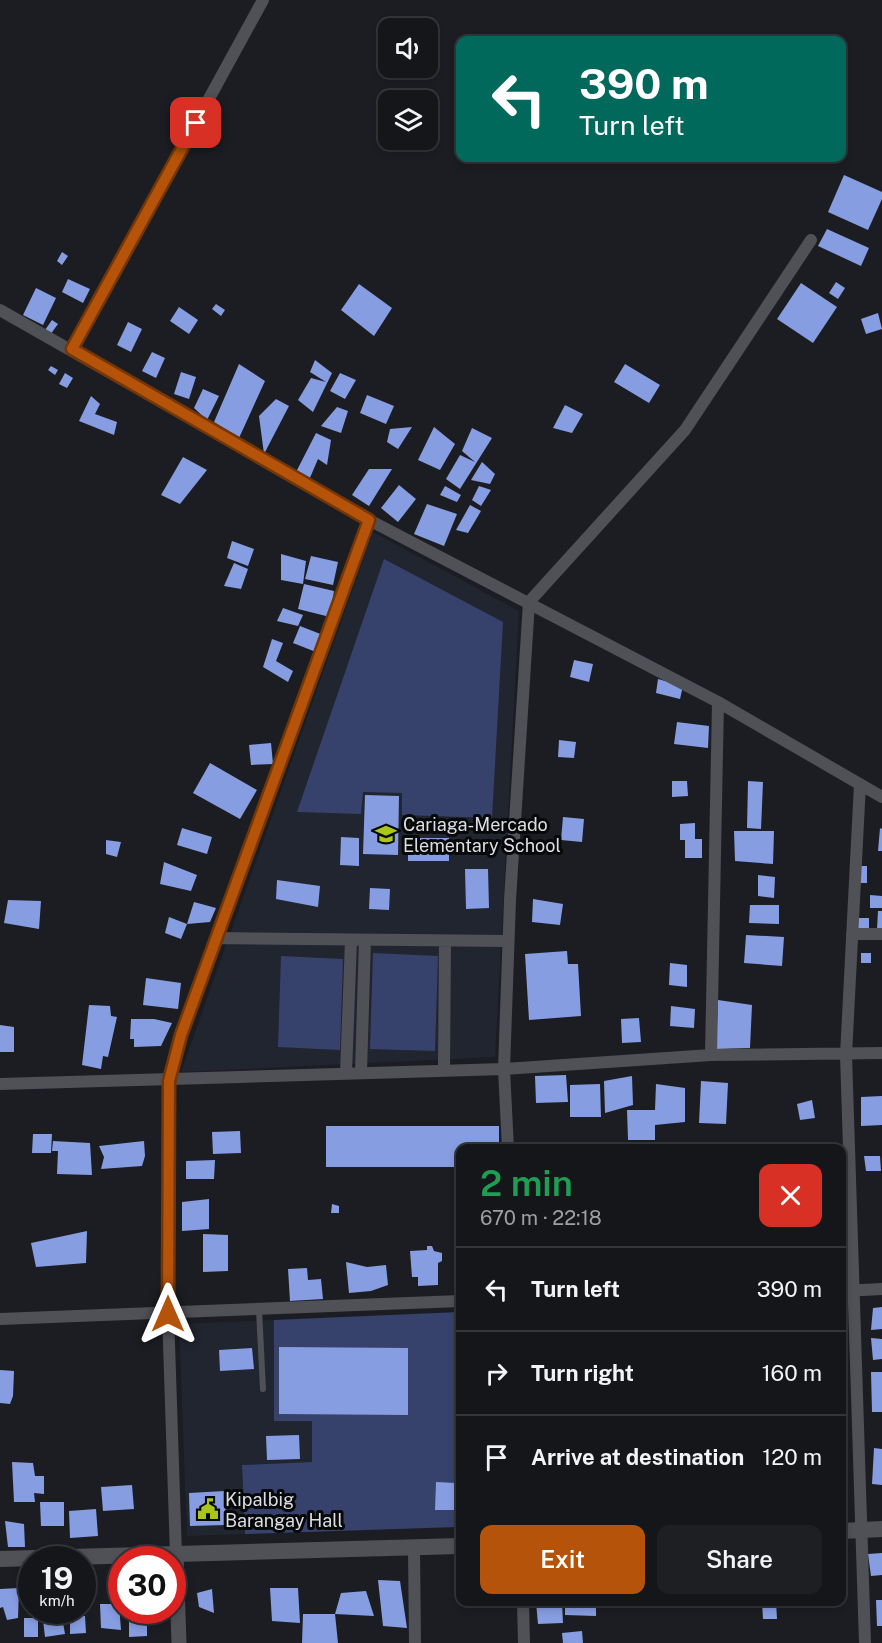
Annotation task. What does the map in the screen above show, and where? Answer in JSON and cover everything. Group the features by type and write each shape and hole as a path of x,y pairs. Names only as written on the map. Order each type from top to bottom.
{"main road":[{"path":"846,1531 882,1529"},
{"path":"186,1555 456,1546"},
{"path":"0,1559 108,1557"}],"street":[{"path":"72,349 263,0"},
{"path":"508,1144 504,1069 508,941 529,602 685,430 811,240"},
{"path":"0,310 369,520 718,702 882,797"},
{"path":"176,1546 168,1314 169,1081 181,1035 369,520"},
{"path":"711,1056 718,702"},
{"path":"860,784 846,1055 847,1291 865,1643"},
{"path":"852,934 882,934"},
{"path":"216,938 508,941"},
{"path":"346,1073 351,940"},
{"path":"360,1072 365,940"},
{"path":"444,1069 445,941"},
{"path":"0,1084 169,1081 360,1072 504,1069 711,1056 882,1053"},
{"path":"847,1291 882,1289"},
{"path":"0,1319 456,1301"},
{"path":"414,1547 415,1643"},
{"path":"523,1606 524,1643"},
{"path":"178,1624 179,1643"}],"lane":[{"path":"259,1310 263,1389"}],"shaded area":[{"name":"Cariaga-Mercado Elementary School","path":"373,532 519,611 495,1057 181,1072"},
{"path":"384,559 503,622 492,818 402,815 402,793 363,792 361,814 297,812"},
{"path":"373,953 438,956 435,1051 370,1049"},
{"path":"281,956 343,959 340,1050 278,1047"},
{"path":"456,1312 456,1527 245,1534 242,1465 312,1462 312,1421 274,1421 274,1320"},
{"path":"274,1320 274,1421 312,1421 312,1462 242,1465 245,1534 187,1536 179,1324"}],"building":[{"path":"844,175 882,192 882,199 868,230 828,212"},
{"path":"827,229 869,248 861,266 818,246"},
{"path":"62,252 68,256 62,265 57,261"},
{"path":"68,279 90,289 83,303 62,292"},
{"path":"836,282 845,288 838,299 829,293"},
{"path":"801,283 837,307 813,343 777,319"},
{"path":"359,284 392,308 374,336 341,310"},
{"path":"36,288 56,298 43,325 23,315"},
{"path":"216,304 225,310 221,316 212,309"},
{"path":"179,307 198,320 189,334 170,321"},
{"path":"878,313 882,329 866,334 861,319"},
{"path":"52,320 58,324 50,335 45,330"},
{"path":"128,322 142,329 131,352 117,345"},
{"path":"152,352 165,358 156,378 142,371"},
{"path":"315,360 332,373 313,412 298,400 311,378 326,382 310,372"},
{"path":"239,364 265,381 239,438 214,422"},
{"path":"625,364 660,385 649,403 614,382"},
{"path":"51,366 58,370 55,375 48,370"},
{"path":"181,372 196,377 189,399 174,394"},
{"path":"65,373 73,378 67,388 59,384"},
{"path":"340,373 356,380 345,399 330,391"},
{"path":"203,389 219,396 207,420 194,408"},
{"path":"367,395 394,406 386,424 360,413"},
{"path":"91,396 100,404 95,414 117,422 114,435 79,421"},
{"path":"276,399 289,406 264,454 259,416"},
{"path":"565,405 583,414 572,433 553,428"},
{"path":"337,407 348,411 341,433 321,426"},
{"path":"412,427 398,449 387,442 390,429"},
{"path":"434,427 455,444 440,470 418,460"},
{"path":"472,428 492,438 460,489 446,479 460,455 475,462 462,451"},
{"path":"316,433 331,440 327,465 318,459 309,480 295,474"},
{"path":"183,457 207,470 180,504 161,495"},
{"path":"482,462 495,474 490,484 471,480"},
{"path":"369,469 392,469 369,506 352,495"},
{"path":"399,485 416,499 398,522 381,508"},
{"path":"445,486 461,495 457,502 440,495"},
{"path":"479,486 491,490 481,506 472,500"},
{"path":"427,504 457,514 444,546 414,534"},
{"path":"470,505 481,511 468,533 456,530"},
{"path":"232,541 254,549 248,566 227,558"},
{"path":"281,554 306,561 303,584 281,580"},
{"path":"311,556 338,562 333,585 305,579"},
{"path":"234,563 248,569 241,589 224,586"},
{"path":"304,584 334,591 330,617 298,609"},
{"path":"283,608 303,615 298,626 277,621"},
{"path":"300,626 323,635 316,652 293,643"},
{"path":"272,639 283,643 276,661 293,671 288,682 263,667"},
{"path":"574,660 593,664 589,682 570,677"},
{"path":"658,679 683,686 680,699 656,693"},
{"path":"677,722 709,726 708,748 674,744"},
{"path":"559,740 576,742 574,758 558,757"},
{"path":"271,743 273,764 251,765 249,745"},
{"path":"210,763 257,790 240,819 193,793"},
{"path":"672,781 687,781 688,796 672,797"},
{"path":"748,781 763,782 761,829 747,828"},
{"path":"365,795 399,796 398,855 363,854"},
{"path":"563,817 584,819 582,842 561,840"},
{"path":"695,823 695,839 702,839 702,858 685,858 685,840 680,840 680,824"},
{"path":"182,828 212,837 207,854 177,845"},
{"path":"880,828 882,829 882,851 878,851"},
{"path":"734,831 774,831 773,864 735,861"},
{"path":"341,837 359,838 359,866 340,865"},
{"path":"408,838 449,838 449,861 408,861"},
{"path":"106,840 121,842 117,857 106,854"},
{"path":"164,862 197,875 191,891 160,884"},
{"path":"858,866 867,866 867,883 858,883"},
{"path":"465,869 488,869 489,908 466,909"},
{"path":"758,875 775,877 774,898 758,896"},
{"path":"277,880 320,886 318,907 276,899"},
{"path":"370,888 390,889 389,910 369,909"},
{"path":"870,895 882,896 882,908 870,908"},
{"path":"533,899 563,904 560,925 532,922"},
{"path":"8,900 41,901 39,929 4,923"},
{"path":"194,902 216,908 210,922 187,924"},
{"path":"750,905 779,905 779,924 749,923"},
{"path":"878,911 882,911 882,930 877,929"},
{"path":"169,917 187,924 181,939 165,933"},
{"path":"858,918 869,918 869,929 858,929"},
{"path":"746,935 784,937 782,966 744,963"},
{"path":"567,951 568,964 578,964 581,1016 529,1020 525,954"},
{"path":"861,953 871,953 871,963 861,963"},
{"path":"670,963 687,965 687,987 669,985"},
{"path":"146,978 181,983 178,1009 143,1005"},
{"path":"718,1000 752,1005 750,1048 716,1049"},
{"path":"89,1005 110,1006 111,1016 117,1017 108,1057 103,1056 101,1069 82,1065"},
{"path":"671,1006 695,1009 694,1028 670,1026"},
{"path":"639,1018 641,1042 622,1043 621,1019"},
{"path":"131,1019 154,1019 172,1023 161,1046 134,1047 134,1039 130,1039"},
{"path":"0,1025 14,1027 14,1052 0,1052"},
{"path":"566,1075 568,1102 536,1103 535,1076"},
{"path":"632,1076 633,1105 605,1113 604,1081"},
{"path":"701,1081 728,1083 726,1124 699,1123"},
{"path":"600,1084 601,1117 570,1117 570,1085"},
{"path":"656,1084 685,1088 685,1122 655,1125 655,1140 628,1140 627,1110 655,1110"},
{"path":"882,1096 882,1125 861,1126 861,1097"},
{"path":"812,1100 815,1118 800,1120 797,1104"},
{"path":"326,1126 499,1126 499,1144 456,1144 456,1167 326,1167"},
{"path":"240,1131 241,1153 213,1154 212,1132"},
{"path":"33,1134 52,1134 51,1153 32,1153"},
{"path":"53,1141 90,1143 92,1175 57,1174 58,1151 52,1151"},
{"path":"144,1141 145,1156 142,1166 101,1169 104,1157 99,1146"},
{"path":"864,1156 880,1156 881,1171 866,1171"},
{"path":"215,1160 214,1179 186,1179 186,1161"},
{"path":"209,1199 209,1229 182,1231 182,1202"},
{"path":"332,1204 339,1206 339,1213 331,1213"},
{"path":"87,1231 86,1263 36,1267 31,1243"},
{"path":"203,1234 228,1235 228,1271 203,1272"},
{"path":"427,1246 432,1246 434,1251 442,1253 442,1261 438,1263 438,1285 418,1286 418,1277 412,1277 410,1251 427,1250"},
{"path":"346,1262 367,1267 386,1265 388,1285 371,1291 349,1293"},
{"path":"307,1268 308,1280 321,1279 323,1299 290,1301 288,1269"},
{"path":"882,1307 882,1329 871,1330 873,1308"},
{"path":"871,1338 882,1339 882,1359 873,1360"},
{"path":"279,1347 408,1348 408,1415 279,1414"},
{"path":"252,1348 254,1369 220,1371 219,1350"},
{"path":"846,1360 847,1360 848,1386 846,1386"},
{"path":"0,1370 14,1371 13,1396 10,1404 0,1403"},
{"path":"871,1372 882,1372 882,1412 872,1412"},
{"path":"299,1435 300,1459 267,1460 266,1436"},
{"path":"874,1448 882,1449 882,1485 872,1484"},
{"path":"12,1462 33,1463 35,1476 44,1476 44,1494 34,1493 35,1502 14,1502"},
{"path":"436,1482 456,1483 456,1510 435,1510"},
{"path":"132,1485 134,1509 103,1511 101,1487"},
{"name":"Kipalbig Barangay Hall","path":"225,1491 226,1525 190,1526 189,1493"},
{"path":"40,1502 64,1502 64,1526 41,1526"},
{"path":"96,1509 98,1536 70,1538 69,1511"},
{"path":"5,1521 24,1524 25,1546 8,1547"},
{"path":"882,1553 882,1575 871,1576 868,1554"},
{"path":"378,1580 400,1581 407,1628 383,1626"},
{"path":"18,1588 18,1618 7,1620 3,1607 0,1608 0,1589"},
{"path":"270,1588 298,1588 300,1623 272,1621"},
{"path":"212,1589 214,1613 199,1607 197,1593"},
{"path":"366,1591 374,1616 335,1614 341,1593"},
{"path":"876,1600 882,1600 882,1626 877,1626"},
{"path":"100,1604 108,1604 108,1624 121,1624 121,1630 101,1628"},
{"path":"536,1606 562,1606 563,1623 538,1624"},
{"path":"565,1606 596,1606 596,1616 565,1615"},
{"path":"762,1606 776,1606 777,1619 763,1619"},
{"path":"303,1614 335,1614 338,1643 302,1643"},
{"path":"24,1624 38,1624 38,1637 24,1637"},
{"path":"43,1624 63,1624 65,1634 45,1637"},
{"path":"70,1624 85,1624 86,1633 70,1634"},
{"path":"129,1624 147,1624 147,1636 129,1637"},
{"path":"582,1631 583,1643 563,1643 562,1633"}],"place":[{"name":"Cariaga-Mercado Elementary School","path":"386,834"},
{"name":"Kipalbig Barangay Hall","path":"208,1509"}],"route":[{"path":"168,1314 169,1081 181,1035 369,520 72,349 196,123"}]}
